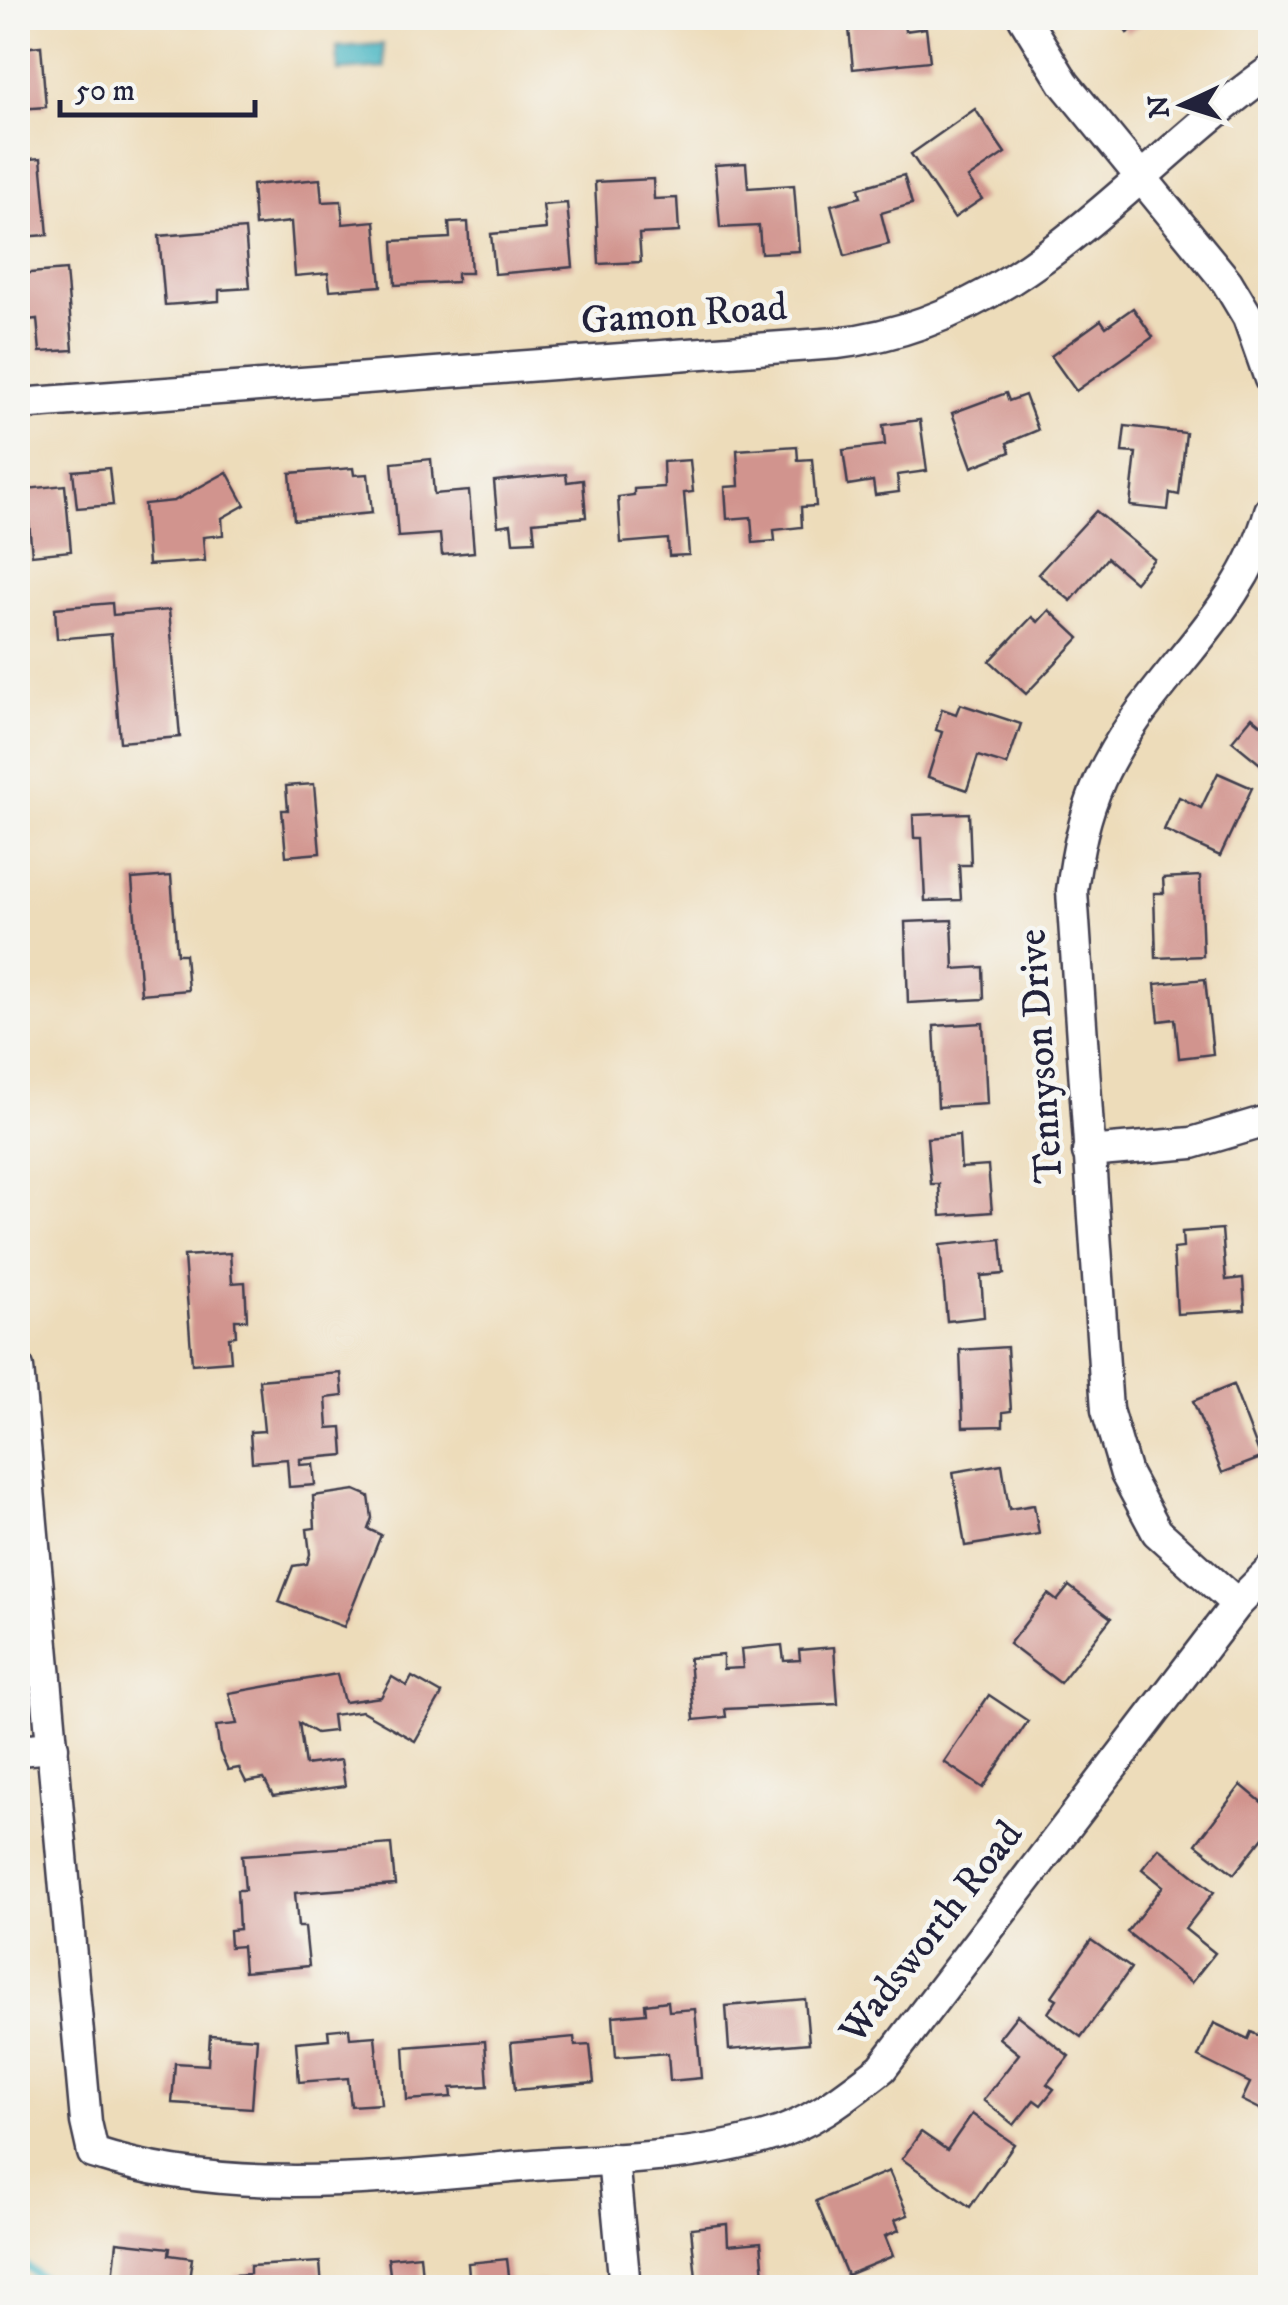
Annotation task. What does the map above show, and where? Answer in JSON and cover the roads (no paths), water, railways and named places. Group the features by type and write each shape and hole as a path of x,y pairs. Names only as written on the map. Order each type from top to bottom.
{"street":[{"path":"1024,18 1064,83 1227,282 1248,316 1270,378"},
{"name":"Gamon Road","path":"18,404 837,344 896,334 946,318 1005,286 1270,71"},
{"name":"Tennyson Drive","path":"1238,1604 1157,1532 1118,1455 1106,1410 1072,912 1084,820 1122,741 1242,582 1270,511"},
{"path":"1088,1152 1192,1143 1270,1120"},
{"path":"18,1368 53,1747 18,1750"},
{"name":"Wadsworth Road","path":"53,1747 86,2122 93,2153 127,2164 222,2177 322,2181 612,2159 768,2137 830,2108 882,2068 1238,1604 1270,1571"},
{"path":"612,2159 625,2288"}],"water":[{"path":"383,44 385,68 338,71 337,47"}],"waterway":[{"path":"18,2260 54,2288"}]}
